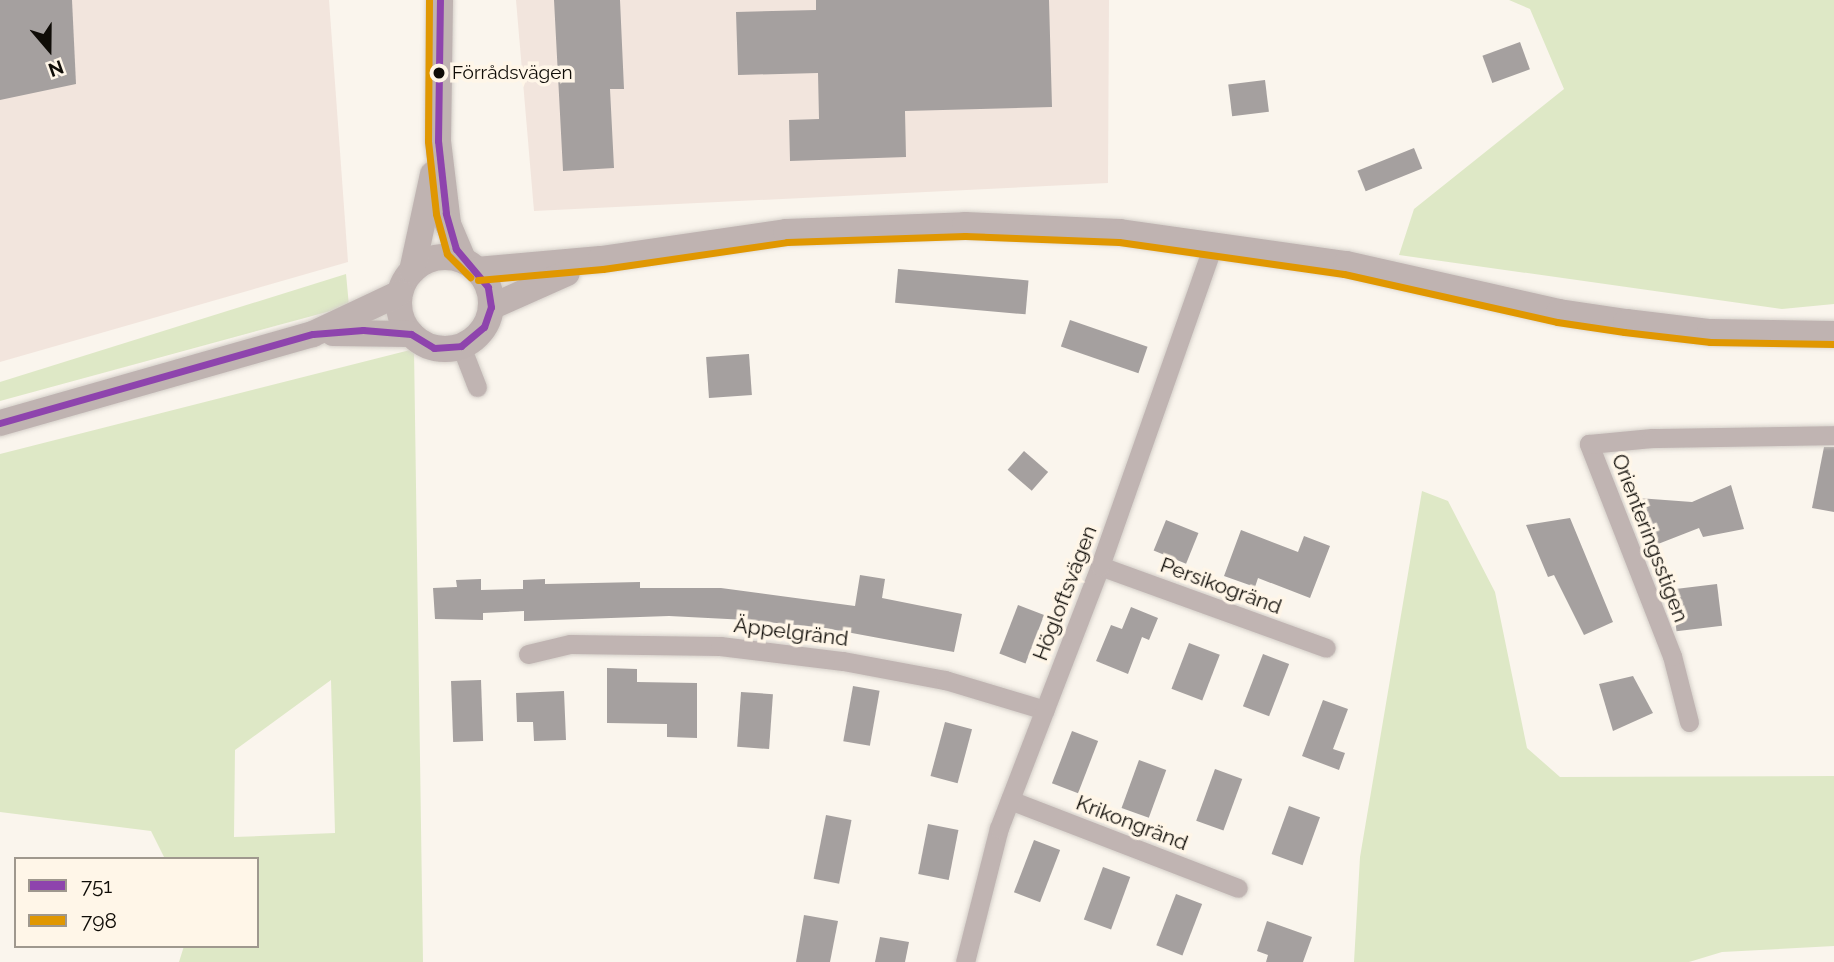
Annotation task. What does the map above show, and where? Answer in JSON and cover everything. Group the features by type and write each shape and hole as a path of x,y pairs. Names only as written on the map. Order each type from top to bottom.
{"main road":[{"path":"0,423 313,334 363,330 411,334 434,348 461,346 484,327 491,307 488,287 470,265 448,224 438,141 440,0"},
{"path":"411,334 400,315 406,282 421,244 438,141"},
{"path":"313,334 406,282 441,257 470,265 601,259 786,232 965,225 1119,232 1214,242 1346,264 1572,314 1710,332 1834,334"},
{"path":"491,307 601,259"}],"street":[{"name":"Högloftsvägen","path":"965,962 1010,800 1100,566 1214,242"},
{"path":"461,346 477,387"},
{"name":"Orienteringsstigen","path":"1689,722 1672,656 1589,444 1665,437 1834,435"},
{"name":"Persikogränd","path":"1100,566 1326,648"},
{"name":"Äppelgränd","path":"528,654 570,644 720,646 843,661 945,680 1045,710"},
{"name":"Krikongränd","path":"1010,800 1238,888"}],"shaded area":[{"path":"0,0 329,0 348,262 0,362"},
{"path":"516,0 1109,0 1108,183 534,211"}],"green space":[{"path":"1509,0 1834,0 1834,304 1782,309 1399,255 1414,209 1564,89 1530,9"},
{"path":"346,274 349,306 0,401 0,382"},
{"path":"414,349 423,962 179,962 183,948 259,948 259,857 164,857 151,831 0,812 0,454","holes":["331,680 335,833 234,837 235,750"]},
{"path":"1422,491 1448,501 1495,592 1527,748 1560,777 1834,776 1834,946 1722,952 1689,962 1354,962 1360,857"}],"building":[{"path":"0,0 72,0 76,84 0,100"},
{"path":"554,0 620,0 624,89 610,89 614,168 563,171"},
{"path":"816,0 1049,0 1052,107 905,111 906,157 790,161 789,120 819,119 818,73 738,75 736,12 816,10"},
{"path":"1520,42 1530,69 1492,83 1482,56"},
{"path":"1265,80 1269,112 1232,116 1228,85"},
{"path":"1414,148 1422,168 1366,191 1357,171"},
{"path":"898,269 1029,280 1026,314 895,303"},
{"path":"1070,320 1148,347 1138,373 1061,346"},
{"path":"749,354 752,395 709,398 706,357"},
{"path":"1824,447 1834,447 1834,512 1812,508"},
{"path":"1024,451 1048,472 1032,491 1008,470"},
{"path":"1731,485 1744,529 1703,537 1699,528 1658,544 1641,535 1638,498 1692,502"},
{"path":"1570,518 1613,622 1584,635 1554,575 1548,577 1526,525"},
{"path":"1166,520 1198,533 1186,564 1154,551"},
{"path":"1241,530 1298,552 1304,536 1330,546 1310,598 1258,578 1255,587 1224,576"},
{"path":"860,575 885,579 882,598 962,614 954,652 825,628 747,620 669,616 524,621 524,611 483,613 483,620 435,619 433,588 457,587 456,580 481,579 481,590 523,589 523,580 545,579 545,584 640,582 640,588 721,588 855,606"},
{"path":"1717,584 1722,626 1676,631 1671,590"},
{"path":"1018,605 1044,615 1026,664 999,654"},
{"path":"1131,607 1158,618 1149,640 1142,637 1128,674 1096,661 1111,625 1122,629"},
{"path":"1189,643 1220,655 1202,701 1171,689"},
{"path":"1263,654 1289,664 1269,716 1243,706"},
{"path":"607,668 637,669 637,682 697,683 697,738 667,737 667,724 607,723"},
{"path":"1633,676 1653,713 1613,731 1599,684"},
{"path":"481,680 483,741 453,742 451,681"},
{"path":"853,686 880,691 870,746 843,741"},
{"path":"564,691 566,740 534,741 533,722 517,722 516,693"},
{"path":"741,692 773,694 769,749 737,747"},
{"path":"1323,700 1348,709 1333,749 1345,753 1339,770 1302,756"},
{"path":"945,722 972,729 958,783 931,776"},
{"path":"1072,731 1098,741 1078,793 1052,783"},
{"path":"1139,760 1166,770 1149,818 1122,808"},
{"path":"1215,769 1242,779 1223,831 1196,821"},
{"path":"1289,806 1320,817 1303,865 1272,854"},
{"path":"826,815 852,820 839,884 814,879"},
{"path":"928,824 958,830 949,880 918,874"},
{"path":"1034,840 1060,850 1040,902 1014,892"},
{"path":"1103,867 1130,877 1111,930 1084,920"},
{"path":"1176,894 1202,904 1182,955 1156,945"},
{"path":"804,915 838,921 830,962 796,962"},
{"path":"1267,921 1312,937 1303,962 1266,962 1268,955 1257,951"},
{"path":"880,937 909,942 905,962 875,962"}],"transit line":[{"name":"798","path":"429,0 428,141 436,214 447,254 470,277"},
{"name":"751","path":"411,334 434,348 461,346 484,327 491,307 488,287 456,249 446,213 438,141 440,0"},
{"name":"798","path":"478,280 603,269 787,242 965,236 1119,242 1344,274 1557,322 1624,332 1710,342 1834,344"},
{"name":"751","path":"0,423 313,334 363,330 411,334"}],"place":[{"name":"Förrådsvägen","path":"439,73"}]}
